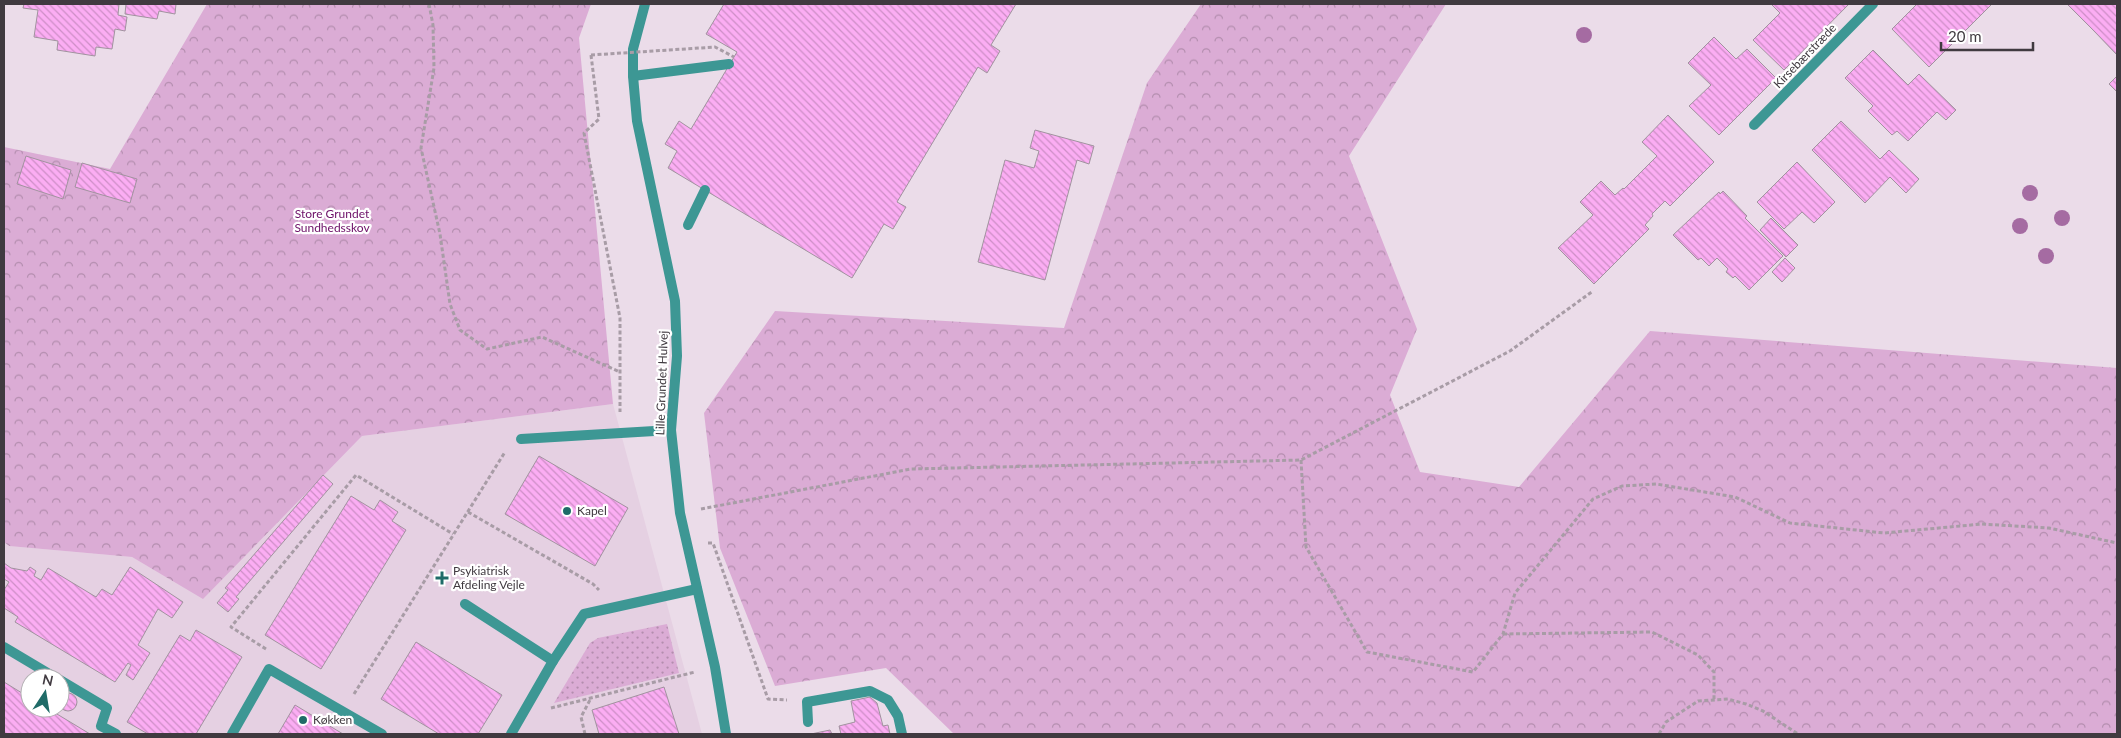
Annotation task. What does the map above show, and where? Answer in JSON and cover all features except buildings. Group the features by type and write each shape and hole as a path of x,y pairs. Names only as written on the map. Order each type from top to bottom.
{"street":[{"name":"Lille Grundet Hulvej","path":"645,4 633,49 633,76 637,121 675,301 677,356 671,430 680,513 715,667 726,734"},
{"name":"Kirsebærstræde","path":"1754,125 1873,4"},
{"path":"633,76 732,61"},
{"path":"688,225 706,190"},
{"path":"521,439 671,430"},
{"path":"511,734 553,661 584,614 697,589"},
{"path":"464,604 553,661"},
{"path":"4,647 39,668"},
{"path":"232,734 269,669 382,734"},
{"path":"70,686 107,708 102,726 116,734"},
{"path":"808,722 807,702 870,691 888,700 898,716 902,734"}],"path":[{"path":"429,4 433,25 434,68 421,148 440,234 450,304 460,330 487,349 542,336 620,372"},
{"path":"620,434 620,318 584,133 599,119 591,55 715,47 732,61"},
{"path":"680,513 911,469 1301,460 1510,351 1593,291"},
{"path":"334,707 356,692 502,454 521,439"},
{"path":"1301,460 1306,547 1367,652 1473,672 1503,634 1515,593 1593,499 1622,486 1656,484 1735,497 1790,522 1810,525 1884,533 1982,524 2049,528 2117,543"},
{"path":"269,669 266,648 231,627 356,475 453,534"},
{"path":"468,512 593,584 614,607"},
{"path":"687,545 713,543 768,698 807,702"},
{"path":"1503,634 1652,632 1698,655 1714,672 1714,699"},
{"path":"522,715 715,667"},
{"path":"585,734 581,717 591,698"},
{"path":"1659,734 1666,722 1698,701 1714,699 1728,699 1763,711 1798,734"}],"shaded area":[{"name":"Psykiatrisk Afdeling Vejle","path":"613,404 702,734 4,734 4,542 9,546 132,557 203,598 362,436"}],"green space":[{"name":"Store Grundet Sundhedsskov","path":"207,4 591,4 579,38 613,404 362,436 203,599 132,557 9,546 4,542 4,147 110,169"},
{"path":"1201,4 1446,4 1349,156 1417,329 1390,395 1420,472 1519,487 1650,331 2117,368 2117,734 954,734 886,668 775,686 720,548 704,413 775,311 1064,328 1147,83"},
{"path":"667,624 679,673 554,703 590,643 598,638"}],"place":[{"name":"Kapel","path":"567,511"},
{"name":"Psykiatrisk Afdeling Vejle","path":"442,578"},
{"name":"Køkken","path":"303,720"}]}
